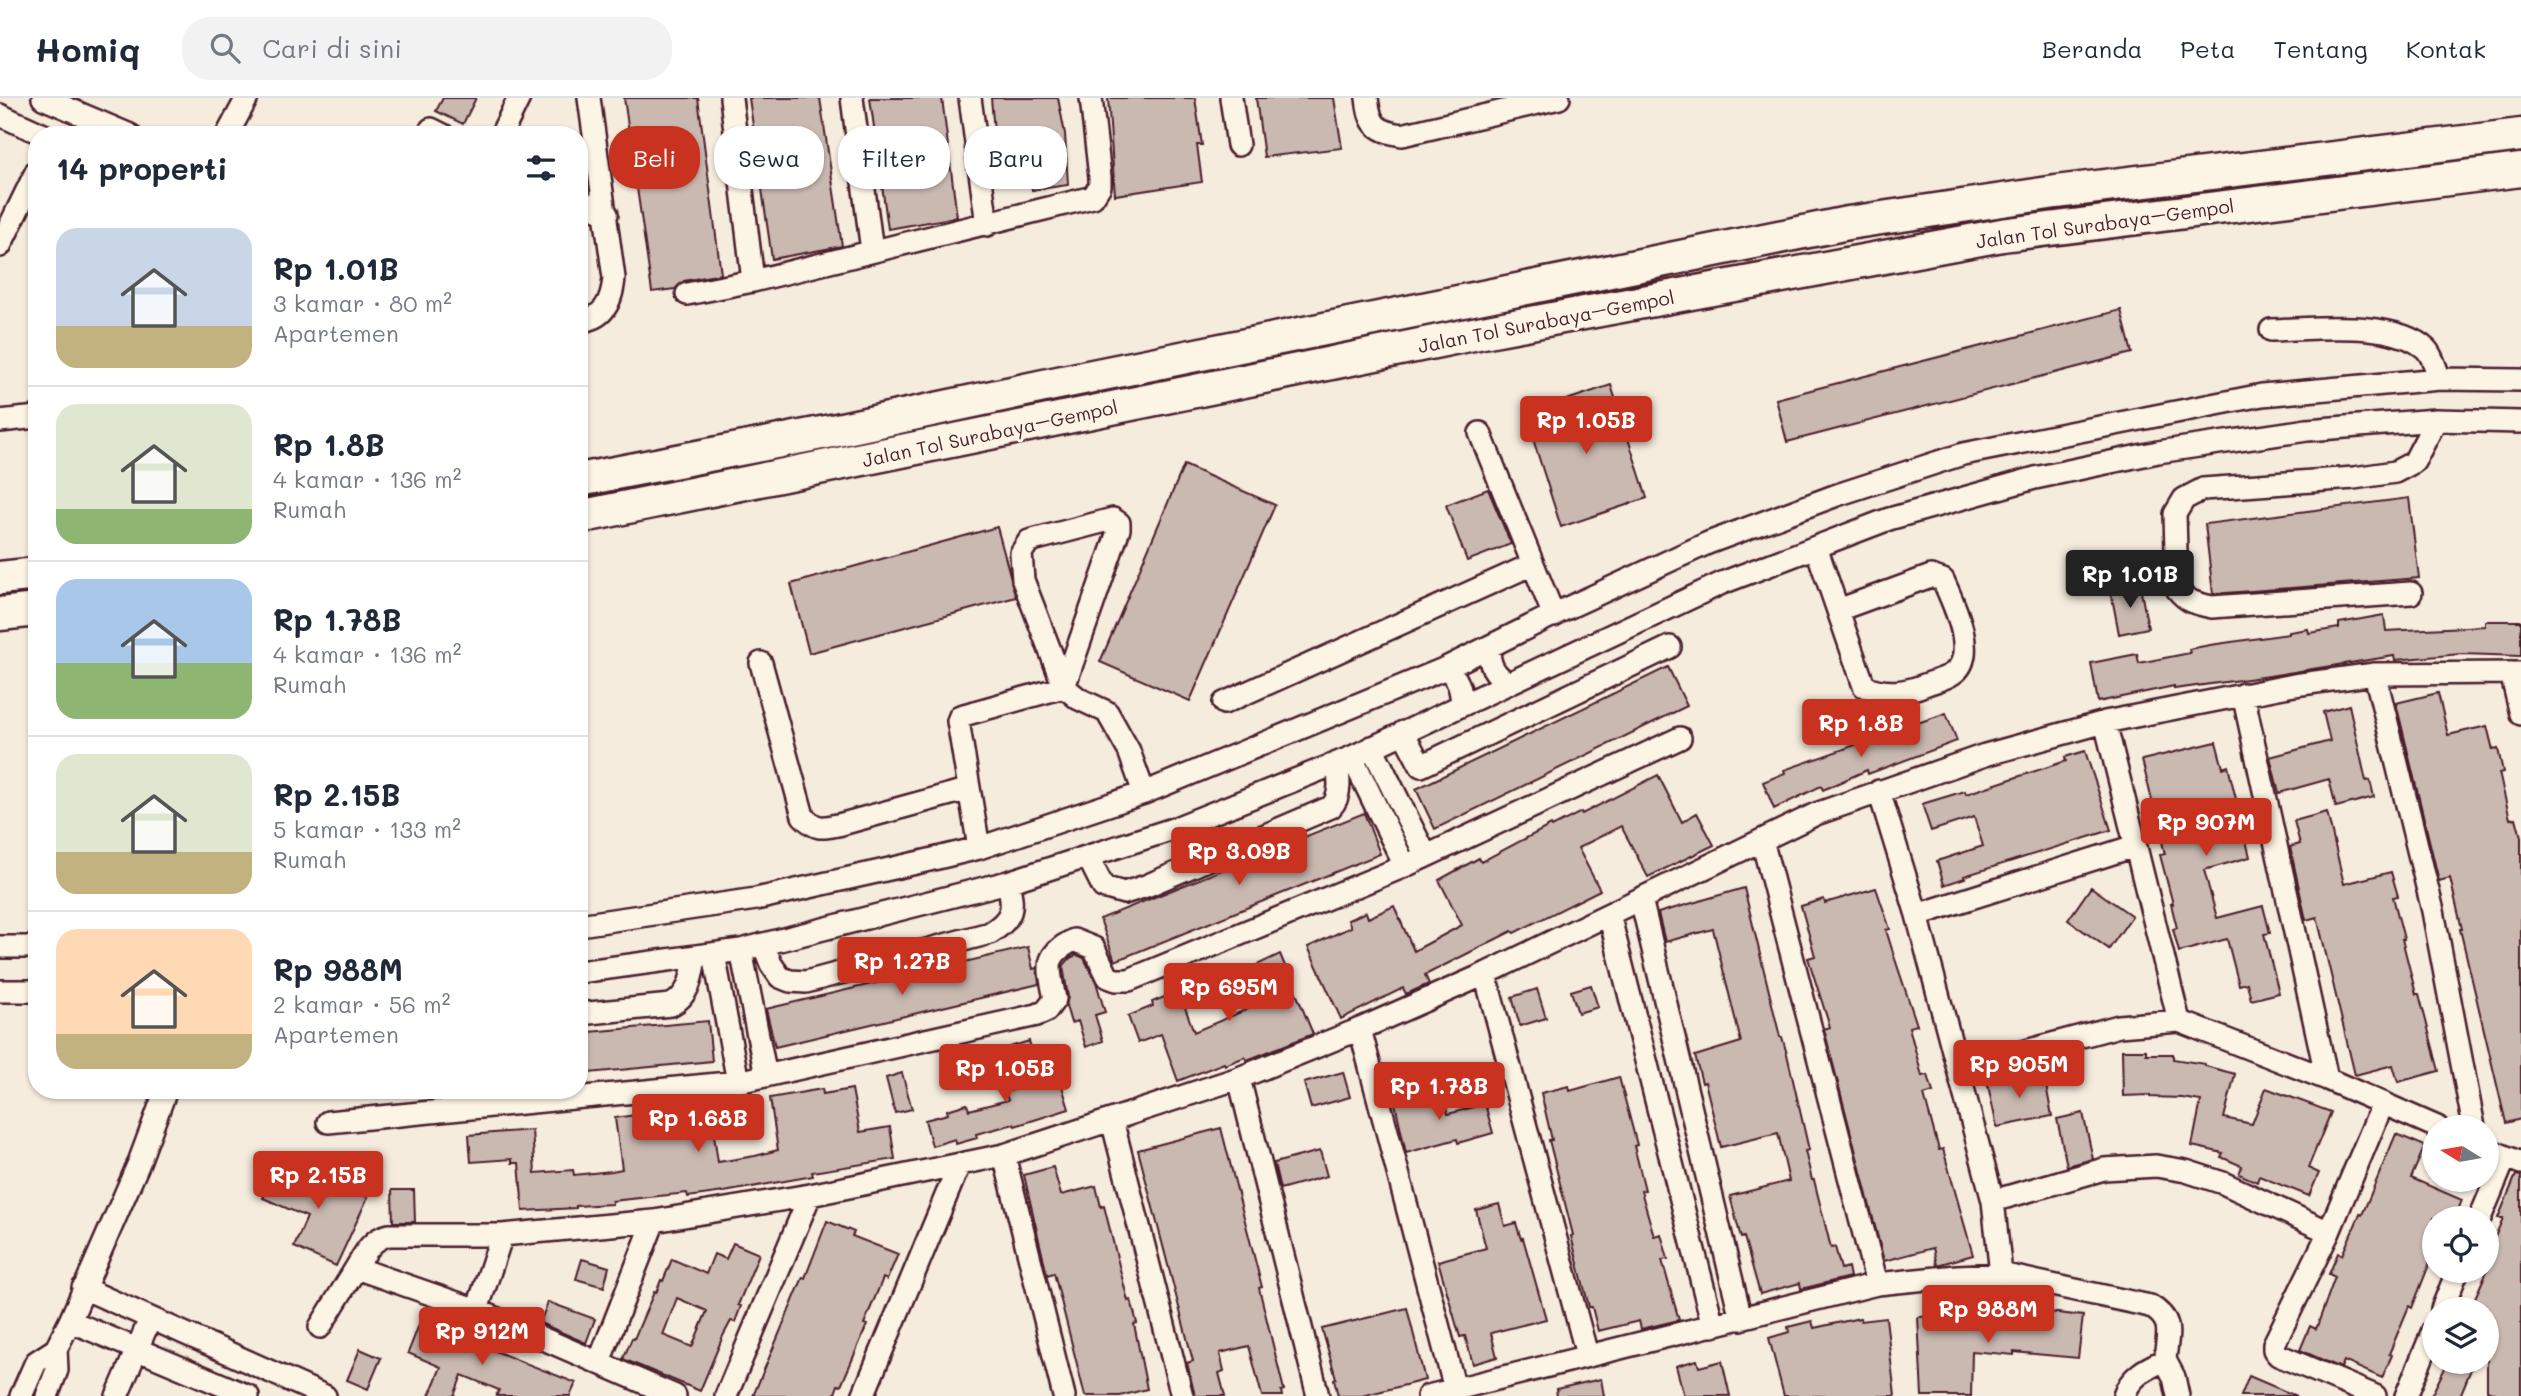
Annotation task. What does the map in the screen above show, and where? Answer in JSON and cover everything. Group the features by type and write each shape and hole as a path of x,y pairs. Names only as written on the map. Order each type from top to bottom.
{"highway":[{"name":"Jalan Tol Surabaya–Gempol","path":"588,478 1849,223 2070,191 2521,135"},
{"name":"Jalan Tol Surabaya–Gempol","path":"588,515 1493,330 2002,235 2521,170"},
{"path":"0,578 28,575"},
{"path":"0,614 28,611"}],"street":[{"path":"43,98 109,126"},
{"path":"232,126 247,98"},
{"path":"505,126 519,98"},
{"path":"588,320 604,311 613,294 614,278 589,98"},
{"path":"731,98 753,281"},
{"path":"852,98 872,251"},
{"path":"970,98 987,225"},
{"path":"687,294 753,281 1093,197 1098,192 1100,177 1091,98"},
{"path":"1231,98 1238,145"},
{"path":"1367,98 1369,119 1379,129 1402,135 1490,105 1559,98"},
{"path":"0,115 28,128"},
{"path":"0,246 28,188"},
{"path":"588,204 607,214"},
{"path":"2271,330 2369,329 2397,332 2428,351 2440,379"},
{"path":"588,924 756,899 979,848 1144,793 1446,668 1708,542 1963,454 2262,396 2440,379 2521,380"},
{"path":"0,421 28,418"},
{"path":"588,971 741,950 1008,882 1173,829 1344,760 1722,583 1889,519 2035,478 2158,452 2307,430 2436,420 2521,422"},
{"path":"2411,593 2212,607 2197,604 2184,599 2177,589 2175,514 2184,499 2203,489 2354,478 2395,472 2414,463 2436,420"},
{"path":"1480,433 1554,616"},
{"path":"1064,687 1119,529 1119,523 1113,519 1029,541 1021,553 1023,580 1064,687 1079,699 1107,712 1129,751 1144,793"},
{"path":"1816,547 1864,686 1882,693 1913,689 1953,674 1962,663 1964,642 1958,614 1943,580 1931,576 1838,610"},
{"path":"1224,704 1533,564"},
{"path":"1489,648 1489,662 1495,675 1515,680 1537,711"},
{"path":"1403,732 1421,766 1670,648"},
{"path":"761,663 803,816 812,825 823,828 842,824 969,789"},
{"path":"1446,668 1455,676 1461,688 1462,705"},
{"path":"320,1327 370,1244 381,1237 502,1235 654,1221 810,1195 1004,1155 1239,1078 1360,1030 1485,974 1816,814 1984,755 2105,722 2243,694 2375,674 2516,673 2521,715"},
{"path":"2375,674 2433,911 2472,1115"},
{"path":"979,848 957,727 960,716 1064,687"},
{"path":"2243,694 2327,1079"},
{"path":"1440,715 1455,749"},
{"path":"2105,722 2179,1021"},
{"path":"588,1097 738,1082 1046,1011 1055,999 1049,968 1051,960 1058,948 1074,940 1094,948 1108,977 1129,980 1405,866 1679,738"},
{"path":"1372,747 1426,856"},
{"path":"1088,857 1103,887 1124,893 1146,886 1331,807 1336,802 1344,760"},
{"path":"1344,760 1405,866"},
{"path":"1879,791 1917,915 1993,1201 2001,1274"},
{"path":"1762,840 1877,1284"},
{"path":"1917,915 2135,846"},
{"path":"764,944 771,964 780,977 790,981 806,982 879,964 990,933 1010,914 1013,901 1008,882"},
{"path":"1641,899 1741,1319"},
{"path":"1609,914 1713,1326"},
{"path":"0,947 28,947"},
{"path":"741,950 766,1076"},
{"path":"705,955 738,1082"},
{"path":"588,1013 671,1005 687,992 705,955"},
{"path":"1485,974 1587,1355"},
{"path":"0,991 28,991"},
{"path":"1959,1069 2119,1026 2179,1021 2327,1079 2422,1120"},
{"path":"1360,1030 1455,1389"},
{"path":"1239,1078 1318,1396"},
{"path":"47,1396 57,1370 56,1349 138,1166 163,1099"},
{"path":"328,1122 564,1099"},
{"path":"2375,1396 2278,1355 2274,1350 2274,1343 2329,1232 2382,1103"},
{"path":"1112,1120 1182,1396"},
{"path":"1004,1155 1063,1396"},
{"path":"2485,1206 2504,1157"},
{"path":"863,1396 959,1165"},
{"path":"1993,1201 2104,1169 2157,1166 2186,1171 2223,1183 2329,1232"},
{"path":"726,1396 810,1195"},
{"path":"599,1362 654,1221"},
{"path":"477,1310 502,1235"},
{"path":"356,1268 477,1310 675,1396"},
{"path":"1427,1396 1877,1284 2001,1274 2150,1306 2162,1314 2168,1324 2165,1360 2174,1377 2178,1396"},
{"path":"83,1288 325,1396"},
{"path":"117,1396 150,1319"},
{"path":"70,1321 248,1396"},
{"path":"21,1396 36,1362 56,1349"},
{"path":"2406,1396 2422,1358"},
{"path":"2124,1396 2127,1386 2143,1369 2165,1360"}],"building":[{"path":"443,98 476,98 463,124 436,111"},
{"path":"624,98 698,98 721,274 684,281 675,289 652,292 637,189 700,189 700,126 628,126"},
{"path":"749,98 820,98 842,246 772,259 762,189 824,189 824,126 753,126"},
{"path":"870,98 942,98 946,126 874,126"},
{"path":"991,98 1058,98 1063,126 994,126"},
{"path":"1108,98 1195,98 1202,145 1197,145 1202,182 1115,195"},
{"path":"1256,98 1334,98 1342,148 1264,157"},
{"path":"950,161 957,217 888,229 883,189 950,189"},
{"path":"2121,310 2132,353 1787,442 1776,399"},
{"path":"1611,385 1647,498 1561,527 1525,414"},
{"path":"1184,465 1275,505 1190,701 1100,662"},
{"path":"1488,489 1511,544 1467,561 1446,505"},
{"path":"2409,498 2419,578 2213,594 2205,524"},
{"path":"997,527 1016,597 809,653 791,584"},
{"path":"2140,586 2148,628 2119,634 2111,592"},
{"path":"2384,615 2386,631 2485,626 2485,621 2521,621 2521,656 2461,654 2395,660 2394,656 2174,689 2174,686 2098,702 2091,663 2137,654 2139,663 2190,653 2189,649 2308,629 2309,633 2339,628 2339,623"},
{"path":"1668,667 1687,706 1435,829 1416,789"},
{"path":"2438,693 2448,735 2487,726 2493,750 2498,749 2503,772 2499,773 2510,819 2516,818 2521,837 2521,1119 2506,1123 2450,878 2439,881 2396,703"},
{"path":"2349,705 2366,781 2370,780 2374,797 2336,807 2329,779 2279,793 2270,757 2330,741 2323,712"},
{"path":"1946,713 1957,741 1868,774 1867,770 1823,790 1821,786 1774,809 1763,782 1785,773 1784,770"},
{"path":"2216,742 2223,768 2228,766 2250,857 2204,870 2217,918 2263,906 2270,933 2264,934 2279,993 2251,1000 2247,983 2239,985 2227,939 2179,952 2173,929 2177,928 2173,904 2160,855 2165,854 2142,760"},
{"path":"2085,751 2111,830 1964,876 1965,878 1944,885 1937,861 1983,846 1974,817 1931,831 1922,804 1965,791 1966,794 2066,761 2065,757"},
{"path":"1658,775 1682,822 1697,813 1714,845 1648,877 1621,826 1578,848 1600,890 1425,975 1429,984 1406,994 1403,988 1341,1019 1308,947 1351,927 1348,920 1366,912 1368,918 1394,906 1414,951 1462,925 1439,880 1479,858 1481,862 1551,825 1552,827 1581,812 1582,814"},
{"path":"2327,812 2344,884 2391,872 2398,896 2393,897 2402,939 2439,1071 2398,1082 2393,1065 2355,1075 2317,917 2306,920 2290,847 2300,844 2294,821"},
{"path":"1364,813 1380,854 1115,961 1100,919"},
{"path":"2091,887 2132,916 2109,949 2068,920"},
{"path":"1744,888 1780,1037 1787,1054 1809,1150 1805,1151 1812,1180 1831,1248 1835,1247 1841,1269 1848,1267 1850,1277 1801,1289 1800,1283 1760,1294 1730,1196 1789,1181 1778,1133 1721,1147 1705,1082 1702,1083 1695,1056 1741,1042 1713,929 1665,942 1658,913"},
{"path":"1876,888 1890,929 1886,930 1917,1025 1909,1027 1922,1076 1928,1075 1933,1092 1924,1095 1939,1150 1943,1149 1973,1255 1937,1265 1933,1248 1884,1261 1824,1029 1830,1027 1808,958 1815,956 1801,906 1824,899 1825,903"},
{"path":"1028,947 1033,969 1037,968 1039,984 775,1047 766,1009"},
{"path":"1280,954 1313,1034 1247,1060 1245,1057 1225,1065 1224,1063 1178,1081 1161,1034 1138,1043 1128,1016 1179,991 1194,1032 1248,1009 1234,976"},
{"path":"1077,955 1084,958 1096,982 1105,1012 1095,1015 1103,1041 1086,1047 1078,1021 1071,1023 1066,1006 1068,997 1063,966"},
{"path":"1591,985 1598,1007 1578,1013 1571,991"},
{"path":"1537,989 1546,1018 1520,1026 1512,997"},
{"path":"708,1021 712,1061 588,1073 588,1032"},
{"path":"1029,1041 1041,1078 1058,1073 1069,1109 1015,1126 1014,1124 976,1134 977,1138 956,1144 955,1139 932,1146 925,1120 948,1114 947,1110 967,1104 969,1110 1008,1100 1005,1092 1020,1088 1007,1048"},
{"path":"2122,1050 2146,1050 2146,1054 2173,1054 2173,1059 2205,1064 2235,1074 2224,1118 2252,1124 2266,1088 2331,1112 2308,1168 2319,1173 2309,1196 2259,1176 2257,1182 2239,1174 2242,1166 2221,1157 2223,1153 2192,1146 2201,1101 2150,1095 2123,1096"},
{"path":"1343,1072 1350,1097 1311,1108 1304,1083"},
{"path":"902,1073 912,1109 895,1113 886,1078"},
{"path":"2018,1074 2019,1080 2044,1075 2052,1116 1997,1127 1987,1081"},
{"path":"1619,1077 1637,1145 1634,1146 1645,1190 1641,1191 1654,1236 1661,1234 1668,1259 1662,1260 1679,1320 1641,1329 1639,1321 1598,1331 1571,1236 1573,1235 1549,1140 1552,1140 1541,1093 1569,1086 1570,1091"},
{"path":"822,1089 823,1094 852,1089 860,1132 890,1127 895,1159 812,1172 813,1176 724,1192 688,1197 687,1193 612,1201 612,1204 576,1208 523,1211 519,1163 512,1163 512,1159 471,1162 469,1135 532,1130 535,1173 573,1170 574,1175 622,1169 615,1118 648,1113 648,1117 710,1108 718,1162 755,1156 778,1150 770,1098"},
{"path":"1441,1091 1448,1114 1485,1104 1493,1133 1458,1143 1457,1139 1406,1153 1395,1103"},
{"path":"2083,1113 2093,1159 2067,1166 2057,1119"},
{"path":"1221,1128 1262,1287 1259,1288 1284,1390 1281,1391 1282,1396 1262,1396 1249,1346 1220,1353 1224,1371 1219,1373 1225,1396 1195,1396 1187,1363 1193,1361 1138,1150"},
{"path":"2396,1134 2422,1145 2422,1153 2411,1178 2422,1183 2422,1192 2443,1192 2462,1200 2460,1206 2422,1206 2422,1283 2412,1308 2409,1306 2382,1378 2344,1361 2341,1368 2300,1350 2310,1326 2316,1329 2335,1277 2329,1274 2338,1253 2342,1255 2360,1214 2362,1215"},
{"path":"1320,1151 1327,1176 1280,1189 1274,1163"},
{"path":"278,1163 368,1197 336,1266 294,1247 307,1217 263,1198"},
{"path":"1053,1167 1061,1195 1096,1186 1101,1207 1104,1206 1128,1301 1131,1300 1137,1323 1134,1324 1147,1389 1120,1396 1085,1396 1054,1273 1047,1275 1024,1175"},
{"path":"2516,1175 2521,1176 2521,1396 2501,1396 2487,1390 2487,1374 2499,1374 2499,1297 2475,1297 2482,1283 2499,1283 2499,1228 2503,1218 2499,1216"},
{"path":"392,1190 414,1190 415,1222 393,1222"},
{"path":"1499,1204 1505,1226 1516,1223 1521,1239 1523,1238 1546,1319 1491,1333 1497,1357 1473,1364 1465,1336 1460,1337 1438,1261 1486,1248 1476,1210"},
{"path":"827,1221 854,1232 852,1236 898,1254 887,1280 883,1278 864,1324 867,1325 841,1386 838,1385 834,1396 753,1396 803,1277 805,1278"},
{"path":"733,1243 759,1254 738,1305 741,1306 735,1322 731,1321 723,1336 700,1391 623,1359 672,1259 706,1274 714,1254 726,1259","holes":["677,1298 707,1311 692,1347 663,1335"]},
{"path":"582,1259 609,1267 604,1287 576,1279"},
{"path":"548,1302 595,1319 586,1343 540,1323"},
{"path":"1407,1308 1425,1380 1362,1396 1338,1396 1336,1378 1322,1329"},
{"path":"2049,1312 2083,1316 2078,1358 1972,1351 1971,1396 1922,1396 1918,1317 2002,1314 2022,1317 2022,1313 2049,1316"},
{"path":"1860,1318 1861,1321 1886,1318 1895,1396 1784,1396 1769,1338 1789,1332 1788,1327 1812,1321 1814,1328"},
{"path":"420,1322 466,1342 468,1336 491,1346 490,1349 576,1383 570,1396 496,1396 499,1390 462,1375 454,1396 429,1396 441,1367 408,1353"},
{"path":"360,1349 381,1358 368,1389 347,1380"},
{"path":"1697,1360 1699,1367 1722,1361 1730,1396 1684,1396 1676,1366"},
{"path":"2442,1374 2469,1374 2460,1396 2431,1396"},
{"path":"2249,1376 2296,1396 2241,1396"},
{"path":"1601,1379 1604,1396 1557,1396 1556,1389"}]}
